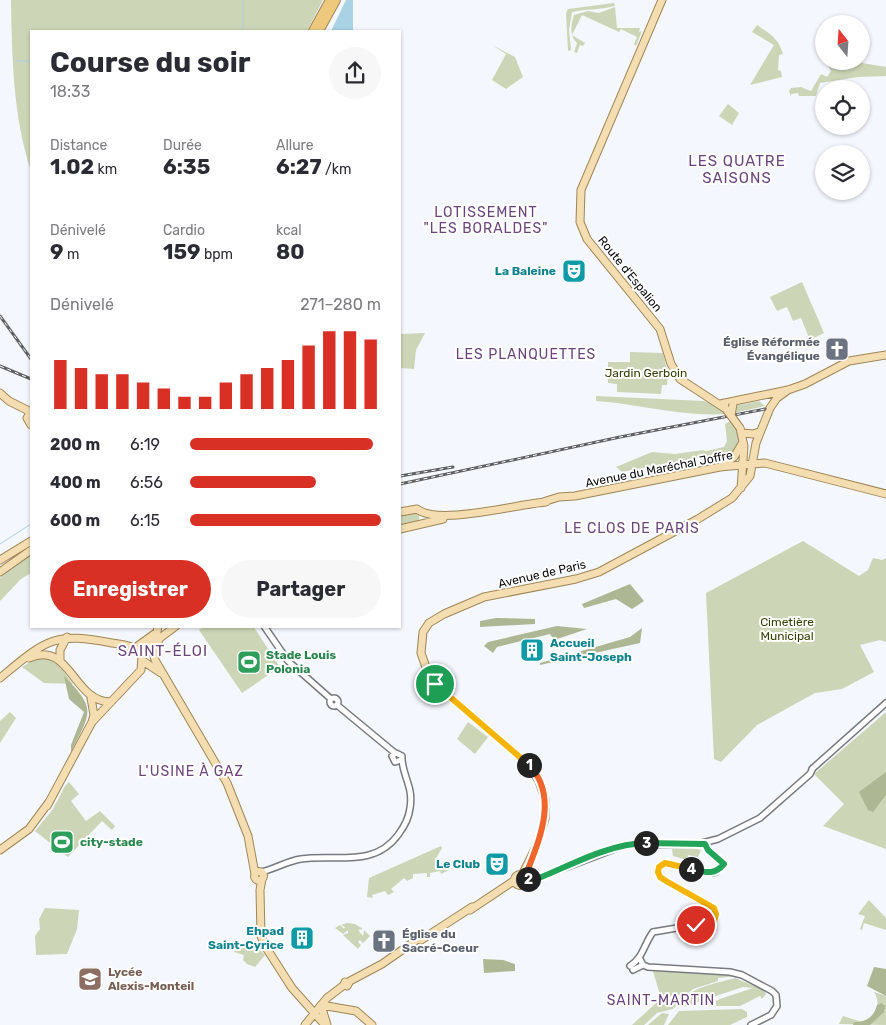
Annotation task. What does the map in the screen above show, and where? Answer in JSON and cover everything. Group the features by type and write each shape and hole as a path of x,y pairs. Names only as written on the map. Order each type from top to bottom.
{"highway":[{"path":"314,30 330,0"},
{"path":"320,30 336,0"}],"main road":[{"name":"Route d'Espalion","path":"662,0 581,190 580,222 595,251 660,329 671,364 680,379 689,387 720,404 729,412"},
{"path":"720,404 785,392 805,384 849,360 886,356"},
{"path":"740,477 770,408 785,392"},
{"path":"0,393 30,413"},
{"path":"761,397 770,408"},
{"path":"734,402 729,412 741,430 748,461 743,486"},
{"path":"741,430 753,434 759,432"},
{"path":"720,467 734,457 744,444"},
{"path":"734,457 886,494"},
{"name":"Avenue du Maréchal Joffre","path":"401,512 417,509 428,515 443,516 524,505 748,461"},
{"name":"Avenue de Paris","path":"524,878 545,819 544,797 539,781 528,764 435,684 425,666 421,649 423,632 429,623 444,614 478,600 484,601 492,596 588,576 699,518 732,498 743,486 750,476 748,461"},
{"path":"750,476 763,463"},
{"path":"720,467 733,469 740,477 743,486"},
{"name":"Avenue du Maréchal Joffre","path":"401,529 440,519 455,520 524,505"},
{"path":"0,560 30,542"},
{"path":"0,572 30,551"},
{"path":"141,670 139,653 157,628"},
{"path":"139,653 167,628"},
{"path":"139,653 174,628"},
{"path":"60,661 60,650 67,638"},
{"path":"0,679 42,645 67,638 86,638 139,653 154,669 162,674"},
{"path":"159,640 153,651 162,674 227,783 248,836 253,863 259,876 264,943 292,988 313,1014 325,1024"},
{"path":"0,679 26,659 44,654 60,661 91,698 101,702 111,702"},
{"path":"92,722 141,670 154,669"},
{"path":"0,850 23,833 46,807 92,722 94,714 91,698"},
{"path":"305,1025 332,993 506,886 516,882 517,876 524,878"},
{"path":"321,1005 325,1024"},
{"path":"321,1005 356,1011 372,1025"}],"street":[{"path":"259,876 299,860 362,858 385,848 404,827 410,809 410,786 400,763 401,754 394,755 337,705 337,698 331,699 288,661 265,628"},
{"path":"524,878 534,880 625,845 705,844 756,820 886,703"},
{"path":"632,968 641,962 647,940 653,932 714,922 716,914 714,908 660,877 658,872 659,867 670,864 711,873 718,871 724,864 708,850 705,844"},
{"path":"641,962 690,971 730,972 749,978 772,991 776,995 778,1004 774,1012 751,1025"}],"green space":[{"path":"11,0 323,0 308,30 30,30 30,168 20,129 13,65"},
{"path":"614,3 615,6 572,12 569,30 571,50 568,51 566,13 568,9"},
{"path":"615,7 617,28 640,28 639,32 642,31 636,46 634,44 637,37 621,29 619,32 582,15 572,35 574,15 588,11 599,13"},
{"path":"757,25 779,44 783,54 779,55 778,70 781,71 782,77 750,85 774,45 752,32"},
{"path":"572,35 585,43 583,46 580,45 577,53 574,52 577,43"},
{"path":"492,45 515,57 523,77 506,89 492,80 506,54"},
{"path":"870,64 886,67 886,76 817,80 821,74 827,77 831,71 870,70"},
{"path":"815,84 815,96 799,96 798,93 791,94 791,97 789,91 791,88 801,87 811,91"},
{"path":"728,104 739,113 732,125 719,116"},
{"path":"802,282 824,333 810,340 801,318 793,321 787,307 777,311 770,297"},
{"path":"425,333 416,350 414,369 401,368 401,334"},
{"name":"Jardin Gerboin","path":"630,352 663,353 668,374 667,385 662,385 661,394 617,392 617,384 608,383 608,362 630,362"},
{"path":"596,396 704,401 723,409 726,414 694,414 596,401"},
{"path":"759,401 765,406 734,413 735,406"},
{"path":"732,420 737,429 738,444 730,455 717,463 708,466 706,456 622,472 616,467 652,452 675,454 724,447 727,441 725,424"},
{"path":"416,512 419,516 419,522 401,525 401,516"},
{"name":"Cimetière Municipal","path":"803,541 859,576 868,570 873,558 882,560 886,558 886,642 880,640 860,645 874,672 842,689 815,693 757,725 721,762 714,759 706,593"},
{"path":"30,556 30,574 21,579 0,601 0,578"},
{"path":"630,584 644,601 632,609 616,599 584,608 582,604"},
{"path":"496,618 535,619 535,624 480,627 480,621"},
{"path":"557,626 587,629 554,640 550,634 497,647 493,653 484,646 488,642"},
{"name":"Stade Louis Polonia","path":"202,628 254,628 280,667 242,693 199,630"},
{"path":"642,628 640,643 540,665 540,663 630,637"},
{"path":"39,657 55,663 63,670 73,684 44,683 22,667"},
{"path":"64,676 82,697 87,712 83,728 71,752 71,745 84,712 69,699"},
{"path":"10,712 16,718 0,743 0,721"},
{"path":"886,712 886,849 823,826 844,804 814,774"},
{"path":"468,722 488,737 475,754 457,739"},
{"path":"886,772 886,795 873,812 868,810 859,792"},
{"path":"69,782 79,794 71,801 86,821 100,811 115,826 112,830 102,821 68,857 35,831 53,809"},
{"path":"441,846 442,848 435,860 451,869 441,874 440,871 430,873 430,877 427,877 427,873 413,874 413,878 407,881 404,878 391,889 394,892 388,895 385,891 372,895 373,898 367,897 369,878"},
{"path":"693,848 701,850 698,857 688,855 687,860 673,856 672,849"},
{"path":"869,900 886,918 886,930 864,923 862,930 860,929 865,916 858,914"},
{"path":"45,908 79,910 77,929 67,954 36,955 35,936 40,929 39,919"},
{"path":"347,923 355,924 363,929 358,930 363,936 364,930 370,936 363,943 360,940 358,942 361,945 358,949 343,935 348,933 348,930 343,934 335,928 340,925 344,929 345,927 341,925"},
{"path":"257,947 265,955 255,967 243,960 244,955 234,952 235,949"},
{"path":"483,959 503,960 515,964 515,971 484,973"},
{"path":"874,967 886,969 886,996 867,986"},
{"path":"653,971 738,976 718,978 718,981 693,989 684,997 672,993 672,997 669,995 666,1000 673,1004 675,1000 681,1001 673,1009 657,1013 644,1025 632,1025 655,1004 660,995"},
{"path":"735,978 764,990 766,994 762,999 760,996 740,1006 716,1006 716,1001 720,999 753,988 743,987 683,1007 684,1000 695,990"},
{"path":"874,992 886,996 886,1025 839,1024 843,1016 862,1022 870,1017 877,1006"},
{"path":"882,1003 885,1006 884,1012 870,1025 853,1025 854,1022 869,1018 874,1013 877,1005"},
{"path":"742,1009 747,1012 747,1017 730,1025 668,1025 679,1011"},
{"path":"662,1013 669,1014 664,1025 648,1025"}],"water":[{"path":"346,0 353,0 353,30 331,30"}],"waterway":[{"path":"243,0 243,30"},
{"path":"16,61 30,61"},
{"path":"0,544 30,525"}],"railway":[{"path":"0,316 30,358"},
{"path":"0,366 30,379"},
{"path":"401,484 620,437 765,409"},
{"path":"401,476 453,467"}],"place":[{"name":"La Baleine","path":"574,271"},
{"name":"Église Réformée Évangélique","path":"837,349"},
{"name":"Accueil Saint-Joseph","path":"532,650"},
{"name":"Stade Louis Polonia","path":"249,662"},
{"name":"city-stade","path":"62,842"},
{"name":"Le Club","path":"497,864"},
{"name":"Ehpad Saint-Cyrice","path":"302,938"},
{"name":"Église du Sacré-Coeur","path":"384,941"},
{"name":"Lycée Alexis-Monteil","path":"90,979"}],"district":[{"name":"LES QUATRE SAISONS","path":"737,170"},
{"name":"LOTISSEMENT \"LES BORALDES\"","path":"486,220"},
{"name":"LES PLANQUETTES","path":"526,354"},
{"name":"LE CLOS DE PARIS","path":"632,528"},
{"name":"SAINT-ÉLOI","path":"163,651"},
{"name":"L'USINE À GAZ","path":"191,771"},
{"name":"SAINT-MARTIN","path":"661,1000"}],"route":[{"path":"435,684 528,764 539,781 544,797 545,819 528,866 526,879 534,880 609,849 625,845 645,843 705,844 708,850 724,864 716,872 711,873 665,863 658,869 660,877 714,908 716,914 714,922 696,925"}]}
